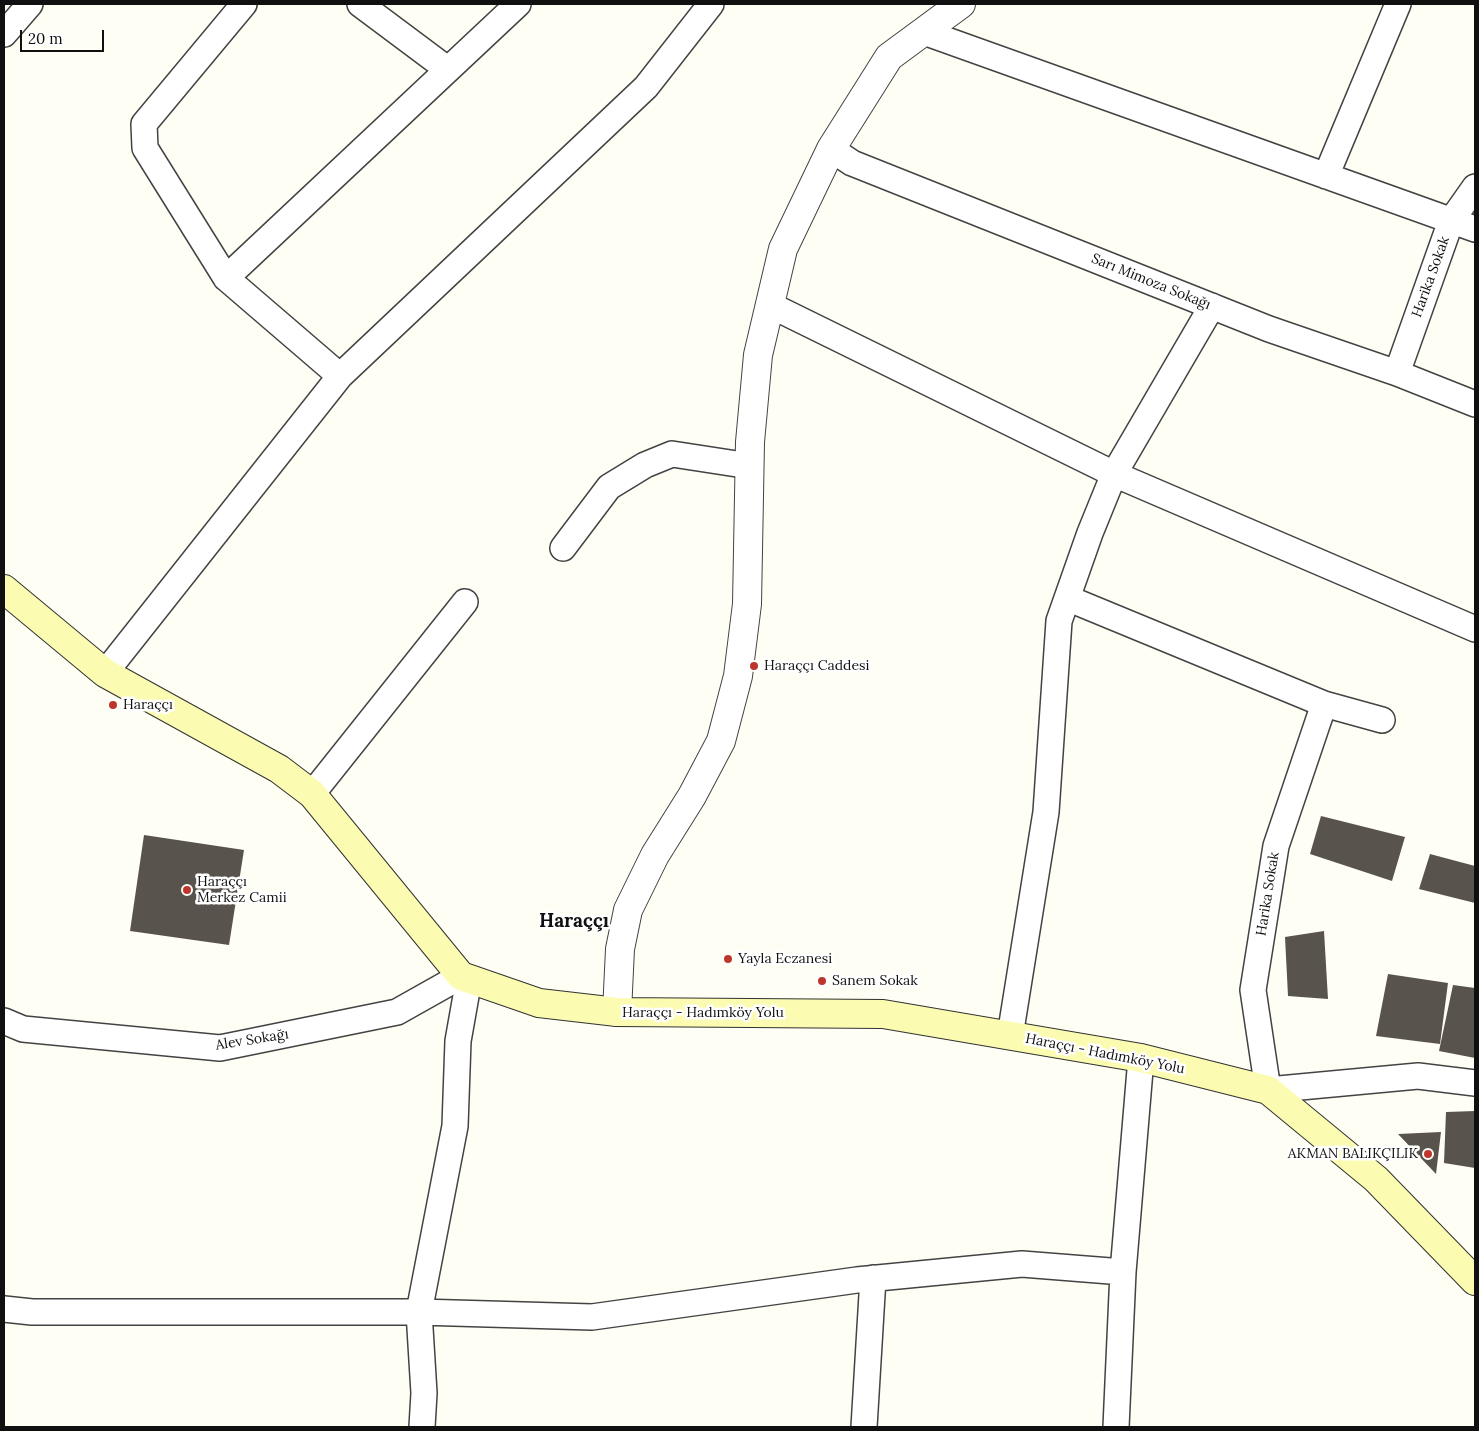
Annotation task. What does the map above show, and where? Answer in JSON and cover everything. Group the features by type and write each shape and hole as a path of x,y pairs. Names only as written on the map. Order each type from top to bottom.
{"main road":[{"path":"4,589 105,673 279,769 312,794 465,978"},
{"name":"Haraççı - Hadımköy Yolu","path":"465,978 538,1003 617,1012 883,1014 1140,1058 1268,1090 1376,1179 1475,1281"}],"street":[{"path":"4,34 30,4"},
{"path":"244,4 144,124 146,148 226,278 340,376"},
{"path":"360,4 447,69"},
{"path":"226,278 518,4"},
{"path":"105,673 340,376 646,87 711,4"},
{"path":"617,1012 620,949 628,910 655,855 692,796 721,741 738,676 747,604 750,466 758,355 783,249 830,149 889,57 962,4"},
{"path":"1326,176 1398,4"},
{"path":"924,32 1475,229"},
{"name":"Sarı Mimoza Sokağı","path":"830,149 852,163 1212,306 1396,372 1475,404"},
{"name":"Harika Sokak","path":"1396,372 1451,221 1475,187"},
{"path":"770,305 1114,474 1475,629"},
{"path":"1010,1036 1046,812 1059,621 1090,533 1114,474 1212,306"},
{"path":"562,548 608,487 645,465 672,454 750,466"},
{"path":"1067,598 1324,704 1382,720"},
{"path":"312,794 464,602"},
{"name":"Harika Sokak","path":"1268,1090 1253,990 1276,846 1324,704"},
{"path":"422,1427 424,1392 419,1312 455,1126 458,1042 465,978"},
{"name":"Alev Sokağı","path":"4,1021 23,1029 220,1048 397,1012 465,978"},
{"path":"1116,1427 1123,1272 1140,1058"},
{"path":"1268,1090 1418,1076 1475,1083"},
{"path":"4,1309 32,1312 419,1312 592,1317 873,1278 1022,1264 1123,1272"},
{"path":"864,1427 873,1278"}],"building":[{"path":"1321,816 1405,837 1392,881 1310,854"},
{"name":"Haraççı Merkez Camii","path":"144,835 244,850 229,945 130,931"},
{"path":"1430,854 1475,866 1475,903 1419,889"},
{"path":"1324,931 1328,999 1288,996 1285,937"},
{"path":"1388,974 1448,983 1440,1044 1376,1036"},
{"path":"1453,985 1475,988 1475,1058 1439,1051"},
{"path":"1475,1111 1475,1168 1444,1163 1446,1112"},
{"name":"AKMAN BALIKÇILIK","path":"1441,1132 1436,1174 1398,1134"}],"place":[{"name":"Haraççı Caddesi","path":"754,666"},
{"name":"Haraççı","path":"113,705"},
{"name":"Haraççı Merkez Camii","path":"187,890"},
{"name":"Yayla Eczanesi","path":"728,959"},
{"name":"Sanem Sokak","path":"822,981"},
{"name":"AKMAN BALIKÇILIK","path":"1428,1154"}],"district":[{"name":"Haraççı","path":"574,922"}]}
